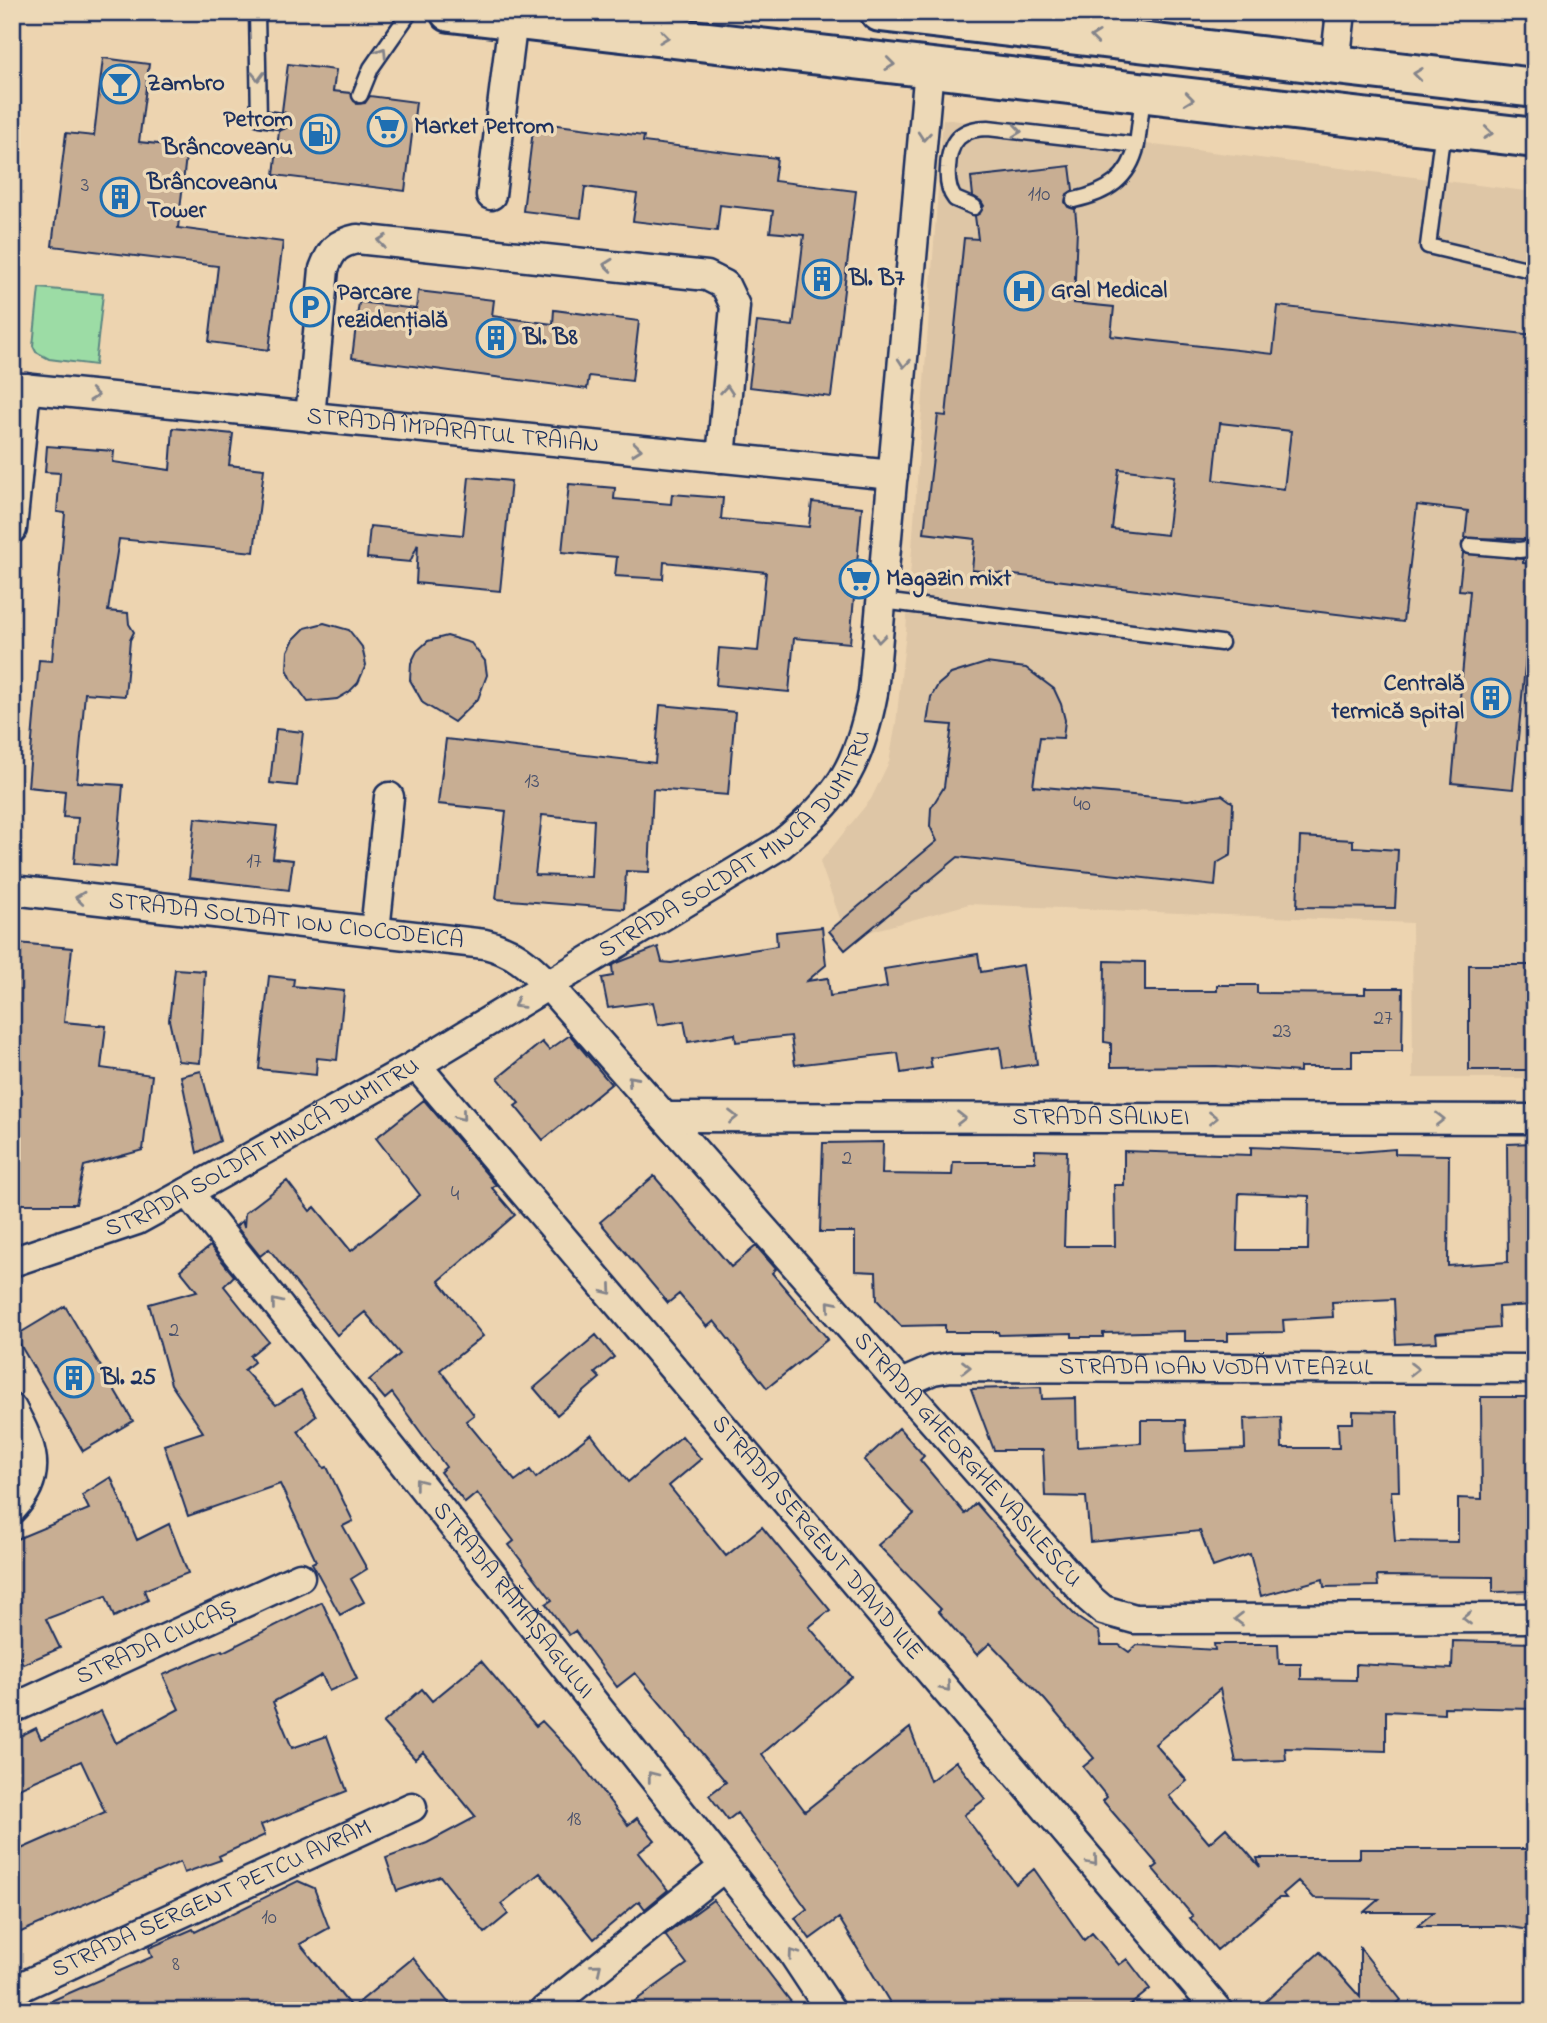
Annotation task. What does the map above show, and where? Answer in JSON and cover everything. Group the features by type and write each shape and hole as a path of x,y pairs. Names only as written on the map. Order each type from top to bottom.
{"main road":[{"path":"450,12 1535,138"},
{"path":"880,12 1535,88"},
{"path":"1143,93 1148,44"}],"street":[{"path":"1335,65 1341,12"},
{"path":"491,195 513,19"},
{"name":"STRADA SOLDAT MINCĂ DUMITRU","path":"12,1262 137,1220 416,1065 780,845 829,801 850,771 865,735 873,693 929,68"},
{"path":"310,416 324,269 329,253 340,243 357,239 421,245 707,276 725,285 735,306 721,458"},
{"path":"12,529 19,387"},
{"name":"STRADA ÎMPĂRATUL TRAIAN","path":"19,387 893,475"},
{"path":"375,931 389,797"},
{"name":"STRADA SOLDAT ION CIOCODEICĂ","path":"12,890 485,944 508,950 526,961 548,985"},
{"name":"STRADA GHEORGHE VASILESCU","path":"548,985 1089,1598 1103,1610 1118,1616 1535,1618"},
{"name":"STRADA SERGENT DAVID ILIE","path":"416,1065 1218,2011"},
{"name":"STRADA SALINEI","path":"665,1117 1535,1119"},
{"name":"STRADA RĂMĂȘAGULUI","path":"188,1192 792,1952 831,2011"},
{"name":"STRADA IOAN VODĂ VITEAZUL","path":"901,1384 926,1372 951,1367 1535,1369"},
{"path":"12,1409 31,1444 33,1464 18,1503"},
{"name":"STRADA CIUCAȘ","path":"12,1709 300,1577"},
{"name":"STRADA SERGENT PETCU AVRAM","path":"12,1992 412,1808"},
{"path":"544,2011 724,1867"}],"lane":[{"path":"257,12 259,118 281,121"},
{"path":"360,95 371,68 410,12"},
{"path":"1074,200 1097,194 1118,183 1131,164 1137,145 1143,93"},
{"path":"974,207 955,200 947,180 949,150 953,141 968,130 988,128 1137,145"},
{"path":"1443,128 1428,246 1535,271"},
{"path":"1470,546 1519,550 1535,548"},
{"path":"883,601 1222,643"}],"shaded area":[{"path":"943,119 1535,192 1535,1078 1413,1078 1412,923 969,904 847,938 820,862 871,799 889,762 896,723 906,632"}],"green space":[{"path":"39,288 103,294 95,365 49,359 36,352 33,346"}],"building":[{"path":"103,58 149,64 139,142 187,147 178,228 283,242 269,350 209,342 218,266 52,246 66,133 94,136"},
{"path":"288,64 336,70 333,91 351,93 357,104 365,103 370,96 416,102 405,191 274,175 279,131 288,127 291,122 282,111"},
{"name":"Bl. B7","path":"534,122 644,136 643,142 777,158 774,181 856,191 831,397 749,387 757,322 793,326 804,235 770,232 773,211 720,205 717,231 633,221 637,194 585,187 581,218 523,211"},
{"path":"1070,166 1073,190 1067,194 1065,202 1068,207 1075,209 1077,229 1074,303 1114,307 1111,336 1273,354 1278,306 1535,335 1535,465 1526,539 1465,538 1468,511 1417,505 1403,622 972,570 975,539 924,533 938,415 946,416 964,238 978,239 975,216 984,206 973,196 971,177","holes":["1220,423 1291,431 1284,489 1214,480","1119,469 1174,476 1167,535 1112,529"]},
{"name":"Bl. B8","path":"418,291 494,300 492,316 553,324 554,310 639,321 632,381 589,376 587,389 352,358 359,302 416,309"},
{"path":"173,428 233,434 229,465 264,469 254,552 119,539 108,611 128,613 129,624 134,632 130,640 125,696 85,693 77,782 123,785 116,867 74,863 78,818 63,817 65,791 28,787 39,660 52,661 65,513 57,512 60,473 45,472 47,446 114,451 113,462 170,470"},
{"path":"469,477 511,481 500,591 416,583 418,544 410,562 367,558 370,526 463,535"},
{"path":"569,484 615,488 614,499 671,504 672,494 723,498 721,519 809,527 812,502 862,507 850,643 794,638 789,692 716,685 719,648 758,651 766,572 664,562 663,579 615,576 617,557 562,552"},
{"name":"Centrală termică spital","path":"1463,553 1523,559 1523,563 1535,564 1513,789 1452,783 1470,591 1459,590"},
{"path":"324,623 349,630 362,647 366,665 358,683 349,692 337,699 308,702 287,669 288,651 294,639 305,628"},
{"path":"447,636 471,643 485,661 487,675 478,699 454,722 423,703 410,680 411,663 417,651 428,641"},
{"path":"986,663 1026,668 1054,689 1061,704 1065,720 1063,738 1040,737 1033,786 1188,800 1222,795 1233,803 1231,855 1217,863 1215,886 958,857 845,950 829,931 937,841 930,826 931,808 944,787 952,725 927,723 931,697 938,685 951,674"},
{"path":"660,705 735,712 728,795 653,789 649,872 626,871 624,909 496,899 506,811 438,804 446,739 655,763","holes":["542,815 594,820 591,877 535,875"]},
{"path":"276,729 303,732 297,786 270,783"},
{"path":"195,818 277,826 273,858 293,860 289,890 189,878"},
{"path":"1300,837 1353,840 1353,847 1398,850 1395,908 1297,907"},
{"path":"822,927 826,965 807,981 828,978 830,996 887,987 884,969 978,954 981,972 1023,965 1037,1064 1003,1069 1000,1047 930,1058 932,1068 901,1073 898,1053 795,1065 791,1036 736,1042 735,1034 688,1042 684,1021 658,1025 653,1002 608,1008 602,978 613,976 612,966 617,963 658,947 662,962 671,963 777,946 776,932"},
{"path":"17,943 72,948 64,1022 106,1026 101,1068 152,1075 143,1150 84,1166 76,1204 20,1204 20,1198 12,1197 12,996"},
{"path":"1105,961 1145,962 1145,991 1217,991 1217,985 1257,985 1257,993 1365,994 1365,988 1403,988 1402,1051 1352,1051 1352,1067 1300,1067 1300,1072 1216,1066 1111,1067 1111,1043 1104,1042"},
{"path":"1469,965 1535,965 1535,1070 1469,1070"},
{"path":"175,969 205,971 200,1063 178,1061 169,1020"},
{"path":"269,976 294,979 293,986 344,991 337,1060 317,1058 316,1075 259,1069"},
{"path":"570,1035 611,1084 543,1140 515,1106 519,1103 498,1078 542,1042 549,1050"},
{"path":"201,1071 220,1141 197,1153 181,1076"},
{"path":"424,1100 496,1185 492,1188 515,1215 439,1281 483,1336 440,1370 474,1415 466,1421 515,1481 530,1470 536,1478 591,1434 628,1482 682,1436 701,1459 669,1486 726,1556 762,1527 830,1610 809,1627 852,1677 762,1754 805,1811 910,1728 930,1781 956,1761 985,1799 964,1815 1016,1884 1034,1869 1084,1940 1092,1933 1119,1965 1127,1959 1150,1989 1123,2011 895,2011 839,1918 810,1939 795,1918 807,1909 737,1813 728,1820 709,1795 726,1782 635,1673 617,1687 575,1631 569,1635 546,1604 552,1600 509,1545 514,1541 477,1493 465,1503 440,1472 446,1467 392,1393 385,1399 369,1380 400,1354 365,1312 337,1335 269,1249 260,1256 236,1226 242,1221 244,1227 245,1213 287,1181 310,1211 315,1207 351,1251 420,1195 376,1138"},
{"path":"883,1142 882,1174 952,1175 953,1162 1035,1162 1035,1150 1067,1151 1064,1246 1115,1246 1114,1185 1124,1185 1124,1151 1251,1155 1251,1147 1358,1152 1395,1149 1395,1154 1449,1155 1448,1266 1508,1262 1507,1144 1535,1143 1535,1305 1498,1307 1499,1328 1436,1333 1437,1342 1396,1344 1394,1299 1332,1302 1333,1317 1283,1320 1284,1332 1228,1333 1228,1341 1185,1341 1185,1331 1103,1333 1103,1337 1072,1337 1072,1333 999,1335 998,1332 945,1332 945,1325 901,1326 877,1300 876,1272 855,1271 855,1232 820,1232 823,1143","holes":["1239,1193 1309,1196 1308,1250 1237,1250"]},
{"path":"654,1176 731,1267 756,1246 776,1269 772,1273 828,1339 767,1388 714,1321 707,1327 679,1294 668,1303 600,1222"},
{"path":"210,1246 234,1276 224,1286 268,1341 250,1356 254,1362 244,1370 276,1405 301,1390 316,1416 298,1431 324,1468 327,1467 353,1521 343,1526 367,1569 351,1579 364,1602 340,1615 312,1563 316,1561 280,1484 188,1516 164,1445 203,1432 171,1384 149,1304 197,1291 180,1270"},
{"name":"Bl. 25","path":"65,1306 133,1421 83,1451 15,1336"},
{"path":"596,1335 614,1357 595,1373 600,1378 557,1415 534,1388"},
{"path":"1041,1387 1042,1399 1076,1398 1077,1447 1141,1443 1141,1420 1185,1420 1186,1451 1245,1449 1244,1419 1281,1417 1282,1448 1339,1448 1338,1423 1353,1423 1353,1411 1397,1412 1399,1491 1391,1491 1395,1541 1458,1542 1458,1498 1482,1499 1481,1397 1535,1397 1535,1591 1493,1592 1493,1577 1377,1576 1378,1586 1324,1587 1323,1579 1261,1596 1250,1554 1213,1567 1200,1531 1090,1542 1086,1497 1045,1496 1043,1450 994,1450 971,1389"},
{"path":"899,1428 924,1456 920,1460 965,1514 976,1503 1056,1596 1078,1618 1099,1632 1101,1645 1119,1645 1129,1652 1137,1645 1215,1650 1214,1644 1278,1644 1279,1664 1301,1664 1301,1679 1356,1680 1356,1664 1452,1669 1453,1641 1535,1643 1535,1709 1444,1707 1444,1714 1386,1711 1386,1751 1285,1748 1286,1760 1236,1762 1220,1689 1155,1744 1187,1781 1169,1796 1209,1843 1226,1828 1260,1867 1257,1858 1360,1858 1360,1849 1535,1849 1535,1931 1504,1926 1417,1926 1434,1912 1364,1912 1379,1899 1314,1898 1298,1881 1283,1894 1286,1898 1279,1898 1217,1950 1190,1918 1193,1916 1153,1869 1158,1865 1103,1801 1107,1797 1083,1767 1094,1758 1045,1700 990,1643 977,1655 938,1611 941,1609 878,1545 914,1514 864,1460"},
{"path":"111,1477 137,1540 169,1524 188,1573 144,1590 148,1600 114,1617 106,1596 46,1619 60,1648 23,1664 12,1646 12,1541 89,1509 82,1495"},
{"path":"322,1602 357,1679 329,1691 322,1675 273,1702 292,1748 327,1736 347,1791 261,1825 265,1835 219,1856 221,1860 184,1873 180,1862 12,1936 12,1853 105,1812 81,1761 12,1791 12,1740 36,1728 41,1739 101,1711 116,1743 179,1709 163,1675 222,1650 223,1652"},
{"path":"481,1661 536,1726 542,1721 576,1757 628,1825 637,1818 655,1840 638,1853 668,1890 645,1909 639,1901 594,1939 540,1873 501,1904 508,1914 485,1933 440,1876 397,1891 386,1858 427,1843 476,1817 423,1752 415,1759 383,1723 422,1689 432,1701"},
{"path":"298,1881 314,1888 329,1928 300,1944 352,2008 413,1958 455,2011 28,2011 152,1957 149,1948 193,1929 195,1932"},
{"path":"713,1900 798,2011 621,2011 687,1964 665,1935"},
{"path":"1360,1948 1401,2000 1388,2011 1255,2011 1320,1952 1360,1997"}],"place":[{"name":"Zambro","path":"120,84"},
{"name":"Market Petrom","path":"387,127"},
{"name":"Petrom Brâncoveanu","path":"320,134"},
{"name":"Brâncoveanu Tower","path":"120,197"},
{"name":"Bl. B7","path":"822,279"},
{"name":"Gral Medical","path":"1024,291"},
{"name":"Parcare rezidențială","path":"310,307"},
{"name":"Bl. B8","path":"496,338"},
{"name":"Magazin mixt","path":"859,579"},
{"name":"Centrală termică spital","path":"1491,698"},
{"name":"Bl. 25","path":"74,1378"}]}
